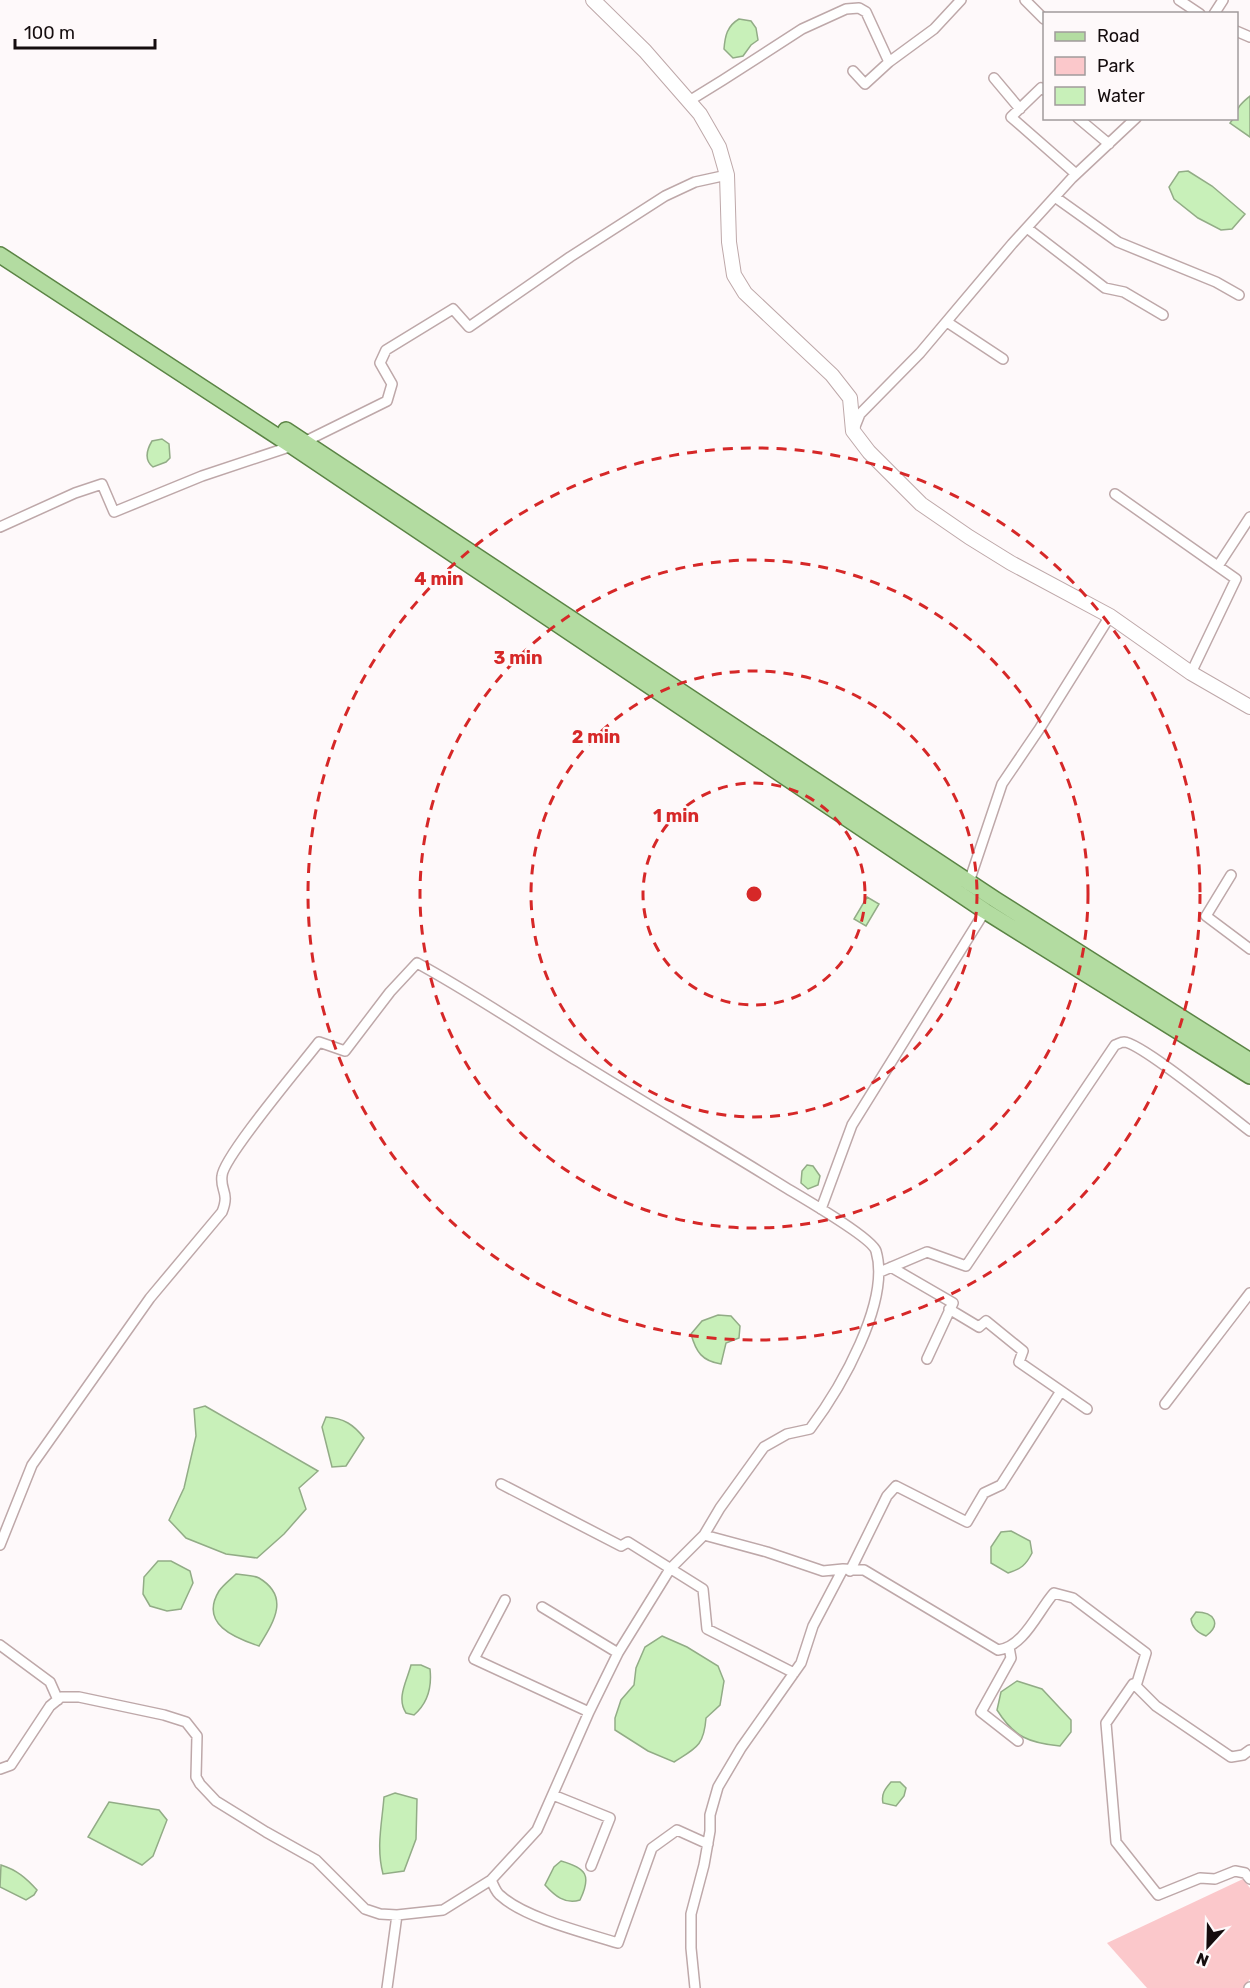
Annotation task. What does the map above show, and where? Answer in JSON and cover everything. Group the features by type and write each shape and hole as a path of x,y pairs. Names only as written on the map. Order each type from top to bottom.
{"main road":[{"path":"0,242 298,444 966,887 996,900 1250,1061"},
{"path":"0,255 298,444"},
{"path":"966,887 985,911 1250,1076"}],"street":[{"path":"592,0 645,51 700,114 719,147 727,175 729,242 734,275 746,292 832,375 850,398 853,431 869,452 921,504 1011,563 1110,616 1191,673 1250,707"},
{"path":"853,71 865,84 889,62 934,29 961,0"},
{"path":"1025,0 1043,18"},
{"path":"1179,0 1197,12"},
{"path":"689,100 802,29 846,9 859,8 866,12 889,62"},
{"path":"994,78 1020,109"},
{"path":"1043,89 1041,88 1011,117 1076,174"},
{"path":"1080,120 1109,144"},
{"path":"853,431 860,414 920,353 1055,197 1134,120"},
{"path":"0,527 75,493 102,484 114,512 202,476 298,444 387,401 392,384 380,363 386,350 453,309 469,327 570,257 665,196 695,182 727,175"},
{"path":"1055,197 1118,242 1216,282 1239,295"},
{"path":"1027,228 1105,288 1124,292 1162,315"},
{"path":"947,322 1003,359"},
{"path":"1115,494 1236,579 1191,673"},
{"path":"1218,566 1250,517"},
{"path":"966,887 1002,784 1110,616"},
{"path":"1231,875 1206,916 1250,949"},
{"path":"820,1209 852,1125 985,911"},
{"path":"0,1545 32,1465 150,1298 222,1212 227,1200 221,1176 232,1154 319,1042 345,1051 390,992 417,963 450,981 820,1209 867,1240 876,1249 880,1272 868,1322 830,1401 810,1429 788,1434 764,1447 720,1508 704,1535 670,1569 618,1653 589,1712 537,1830 491,1880 443,1910 396,1915 380,1914 365,1909 316,1860 266,1833 216,1801 196,1777 197,1736 186,1722 80,1696 61,1698 50,1706 11,1765 0,1769"},
{"path":"880,1272 927,1252 966,1266 1115,1045 1124,1042 1135,1047 1172,1071 1250,1131"},
{"path":"891,1267 952,1303 927,1359"},
{"path":"1165,1404 1250,1293"},
{"path":"950,1310 979,1327 986,1322 1023,1351 1019,1362 1087,1409"},
{"path":"695,1988 691,1948 691,1914 704,1866 710,1815 718,1787 741,1749 801,1663 813,1626 887,1496 896,1486 968,1522 984,1493 1001,1485 1061,1391"},
{"path":"501,1484 621,1546 628,1542 702,1589 707,1629 794,1673"},
{"path":"704,1535 767,1552 823,1571 864,1570 998,1650 1009,1647 1020,1639 1054,1593 1073,1598 1146,1653 1136,1686 1156,1706 1231,1757 1243,1755 1250,1750"},
{"path":"506,1600 474,1659 589,1712"},
{"path":"542,1607 618,1653"},
{"path":"0,1645 50,1682 58,1700"},
{"path":"1009,1647 1011,1658 981,1712 1018,1741"},
{"path":"1133,1684 1106,1724 1116,1842 1158,1894 1200,1878 1215,1879 1235,1871 1245,1873 1250,1879"},
{"path":"553,1795 610,1818 591,1866"},
{"path":"491,1880 499,1895 517,1907 564,1926 618,1943 652,1848 677,1830 708,1844"},
{"path":"387,1988 396,1915"}],"green space":[{"path":"1243,1879 1250,1888 1250,1979 1243,1988 1147,1988 1107,1943"}],"water":[{"path":"739,19 751,21 756,28 758,40 743,56 733,58 724,49 725,40 729,28"},
{"path":"1250,96 1250,137 1230,123 1232,120 1238,120 1240,106"},
{"path":"1188,171 1212,186 1245,214 1232,229 1221,230 1198,218 1174,199 1169,187 1179,172"},
{"path":"162,439 169,444 170,458 153,467 147,458 148,448 152,441"},
{"path":"867,897 879,904 866,926 854,919"},
{"path":"807,1165 813,1166 820,1176 818,1185 808,1189 801,1183 802,1171"},
{"path":"718,1315 731,1316 740,1326 739,1338 726,1343 721,1364 709,1361 701,1355 691,1334 702,1321"},
{"path":"205,1406 318,1471 299,1488 306,1509 284,1534 257,1558 226,1554 186,1538 169,1520 184,1488 196,1436 194,1409"},
{"path":"326,1417 348,1423 364,1438 346,1466 332,1467 322,1427"},
{"path":"1011,1531 1030,1541 1032,1553 1023,1566 1008,1573 991,1563 991,1547 1001,1532"},
{"path":"158,1561 171,1561 190,1571 193,1583 181,1609 167,1611 150,1606 143,1594 144,1577"},
{"path":"236,1574 259,1578 269,1585 277,1602 274,1619 259,1646 240,1639 222,1628 213,1612 219,1591"},
{"path":"1196,1612 1207,1614 1214,1620 1214,1627 1206,1636 1194,1628 1191,1619"},
{"path":"662,1636 687,1647 718,1666 724,1681 720,1705 706,1718 701,1741 674,1762 648,1751 615,1730 615,1718 621,1700 634,1685 636,1668 645,1647"},
{"path":"411,1665 421,1665 430,1669 430,1688 426,1700 414,1715 406,1713 402,1701 403,1689"},
{"path":"1017,1681 1042,1689 1071,1720 1071,1732 1060,1746 1039,1743 1023,1737 1010,1727 997,1710 1001,1692"},
{"path":"891,1782 900,1782 906,1788 904,1796 896,1806 883,1803 884,1792"},
{"path":"395,1793 417,1799 416,1839 404,1871 383,1874 380,1845 384,1797"},
{"path":"109,1802 159,1810 167,1820 153,1856 142,1865 88,1837"},
{"path":"561,1861 576,1867 584,1874 586,1884 580,1900 565,1900 545,1885 554,1867"},
{"path":"1,1865 17,1872 29,1882 37,1890 34,1895 26,1900 0,1887"}]}
